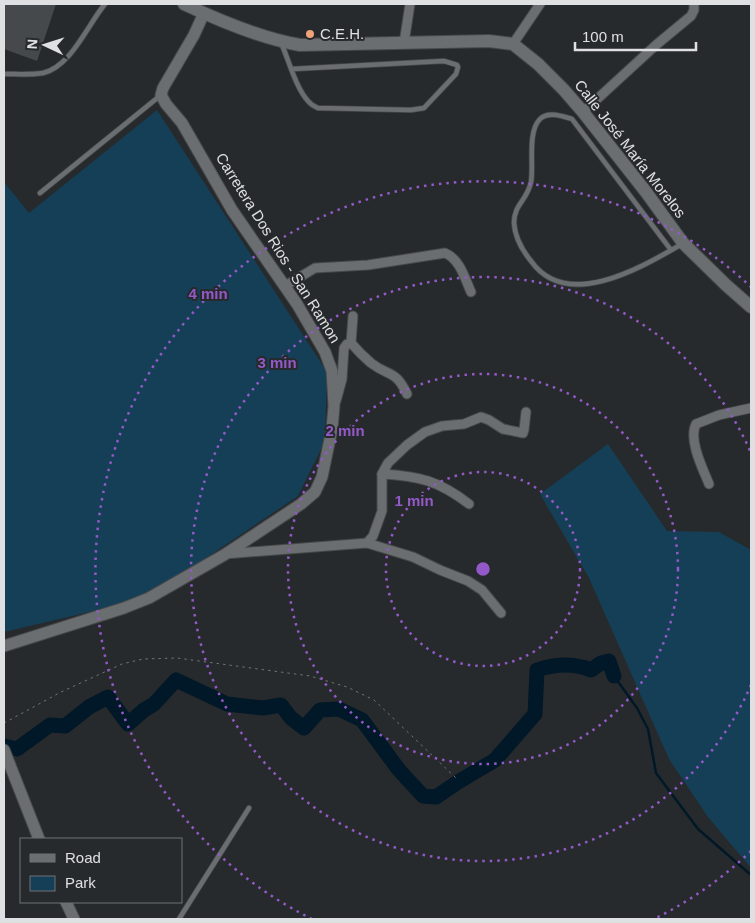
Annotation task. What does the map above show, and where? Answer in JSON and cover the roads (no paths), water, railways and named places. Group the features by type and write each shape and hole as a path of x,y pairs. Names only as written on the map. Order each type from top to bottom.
{"main road":[{"path":"184,4 282,42 300,45 488,41 513,44"},
{"name":"Calle José María Morelos","path":"513,44 538,64 583,112 683,243 751,307"}],"street":[{"path":"404,43 410,4"},
{"path":"513,44 540,4"},
{"path":"583,112 656,45 691,16 694,4"},
{"path":"161,95 204,13"},
{"name":"Carretera Dos Rios - San Ramon","path":"4,646 138,602 164,590 301,504 315,492 322,478 334,406 332,371 325,352 285,286 232,210 196,144 161,95"},
{"path":"285,286 315,268 368,265 445,254 452,256 456,261 471,292"},
{"path":"353,316 351,343 372,364 393,374 401,382 407,394"},
{"path":"334,406 342,379 344,348 347,344 351,343"},
{"path":"710,484 697,452 693,434 696,424 719,415 751,408"},
{"path":"367,543 373,536 382,511 382,474 388,463 407,445 425,432 442,426 464,424 481,418 489,420 503,429 523,432 526,412"},
{"path":"382,474 426,479 451,490 469,504"},
{"path":"224,554 367,543 413,557 440,570 468,580 482,590 501,613"},
{"path":"5,752 39,838"},
{"path":"66,903 74,919"}],"lane":[{"path":"4,74 44,73 61,64 74,49 105,4"},
{"path":"282,42 292,69 303,95 309,103 318,108 411,110 424,108 456,74 458,68 457,64 444,61 292,69"},
{"path":"40,193 161,95"},
{"path":"671,250 572,119 561,115 542,117 536,124 533,133 533,165 530,184 525,198 516,208 514,222 521,248 537,270 548,278 559,282 598,283 630,271 671,250 683,243"},
{"path":"179,919 249,808"}],"waterway":[{"path":"4,746 17,749 50,725 65,726 89,707 108,697 128,724 154,704 176,680 227,704 263,708 281,705 291,718 304,728 320,710 339,709 362,720 399,770 423,796 436,797 495,760 535,714 537,670 564,665 578,666 591,670 601,663 609,661 614,676"},
{"path":"614,676 637,708 648,729 656,773 698,829 751,875"}],"place":[{"name":"C.E.H.","path":"310,34"}]}
